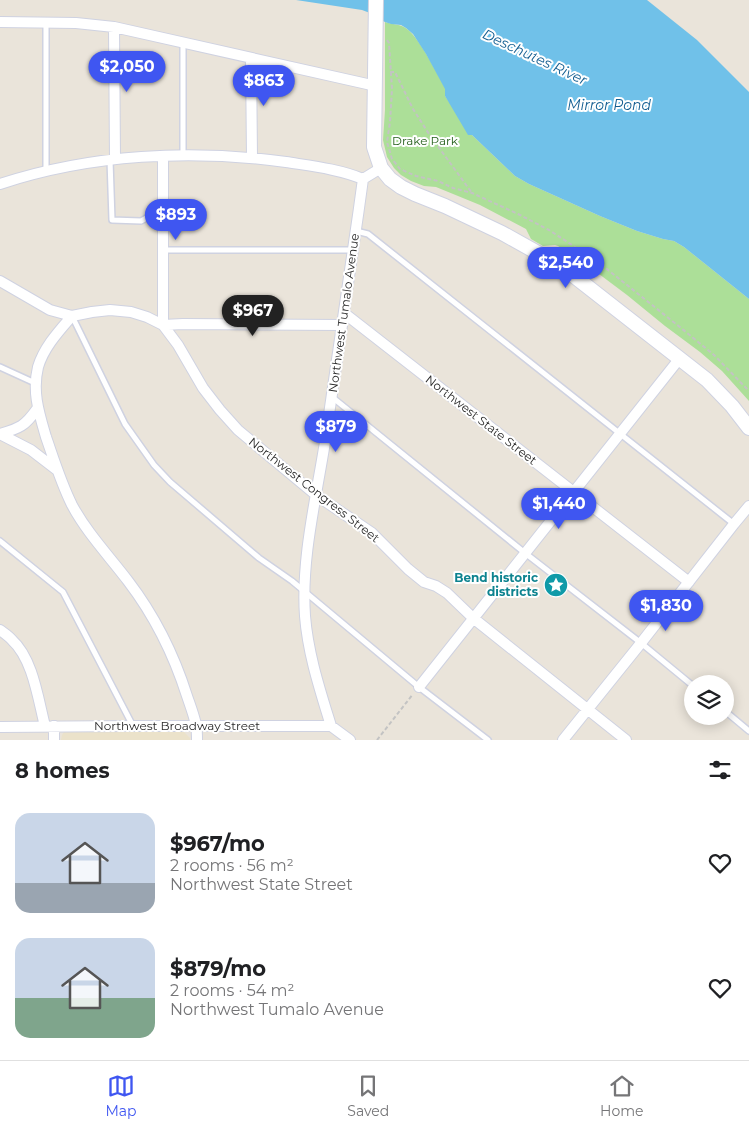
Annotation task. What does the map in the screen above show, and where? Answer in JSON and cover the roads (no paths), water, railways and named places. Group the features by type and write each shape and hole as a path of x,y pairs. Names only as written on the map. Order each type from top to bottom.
{"street":[{"path":"376,0 374,147 381,168 390,179 401,187 476,220 538,253 574,276 707,380 732,406 749,428"},
{"path":"0,22 86,23 114,27 183,41 376,86"},
{"path":"112,159 114,27"},
{"path":"251,58 252,158"},
{"path":"0,184 46,172 112,159 163,156 252,158 301,164 363,179 381,168"},
{"path":"163,156 163,325 342,325"},
{"name":"Northwest Tumalo Avenue","path":"331,726 310,650 305,618 304,592 307,551 332,397 363,179"},
{"name":"Northwest Congress Street","path":"0,281 50,310 72,316 110,310 130,312 147,317 163,325 178,345 203,388 238,430 316,495 372,533 408,569 424,582 436,586 447,593 473,618 626,740"},
{"name":"Northwest State Street","path":"344,313 689,582"},
{"path":"72,316 54,337 39,365 35,384 37,409 57,470 72,504 90,534 130,583 171,653 197,726 197,740"},
{"path":"419,686 680,358"},
{"path":"0,434 18,429 28,421 37,409"},
{"path":"0,434 31,450 57,470"},
{"path":"563,740 749,506"},
{"path":"0,630 13,640 22,652 31,670 54,740"},
{"path":"331,726 350,740"},
{"name":"Northwest Broadway Street","path":"0,727 331,726"}],"lane":[{"path":"46,22 46,172"},
{"path":"183,41 183,156"},
{"path":"112,159 112,220 141,221 162,209"},
{"path":"356,232 368,234 734,524"},
{"path":"164,250 354,250"},
{"path":"72,316 125,424 154,465 170,482 252,552 488,740"},
{"path":"0,367 35,384"},
{"path":"332,397 684,678"},
{"path":"0,541 63,592 133,726"},
{"path":"734,718 749,731"}],"water":[{"name":"Mirror Pond","path":"296,0 647,0 697,40 749,92 749,299 674,241 637,231 600,216 515,176 472,135 468,135 445,96 445,89 426,54 413,34 406,28 401,25 385,22 378,16 362,10"}],"place":[{"name":"Bend historic districts","path":"556,585"}],"water label":[{"name":"Deschutes River","path":"535,57"}],"park label":[{"name":"Drake Park","path":"425,141"}]}
